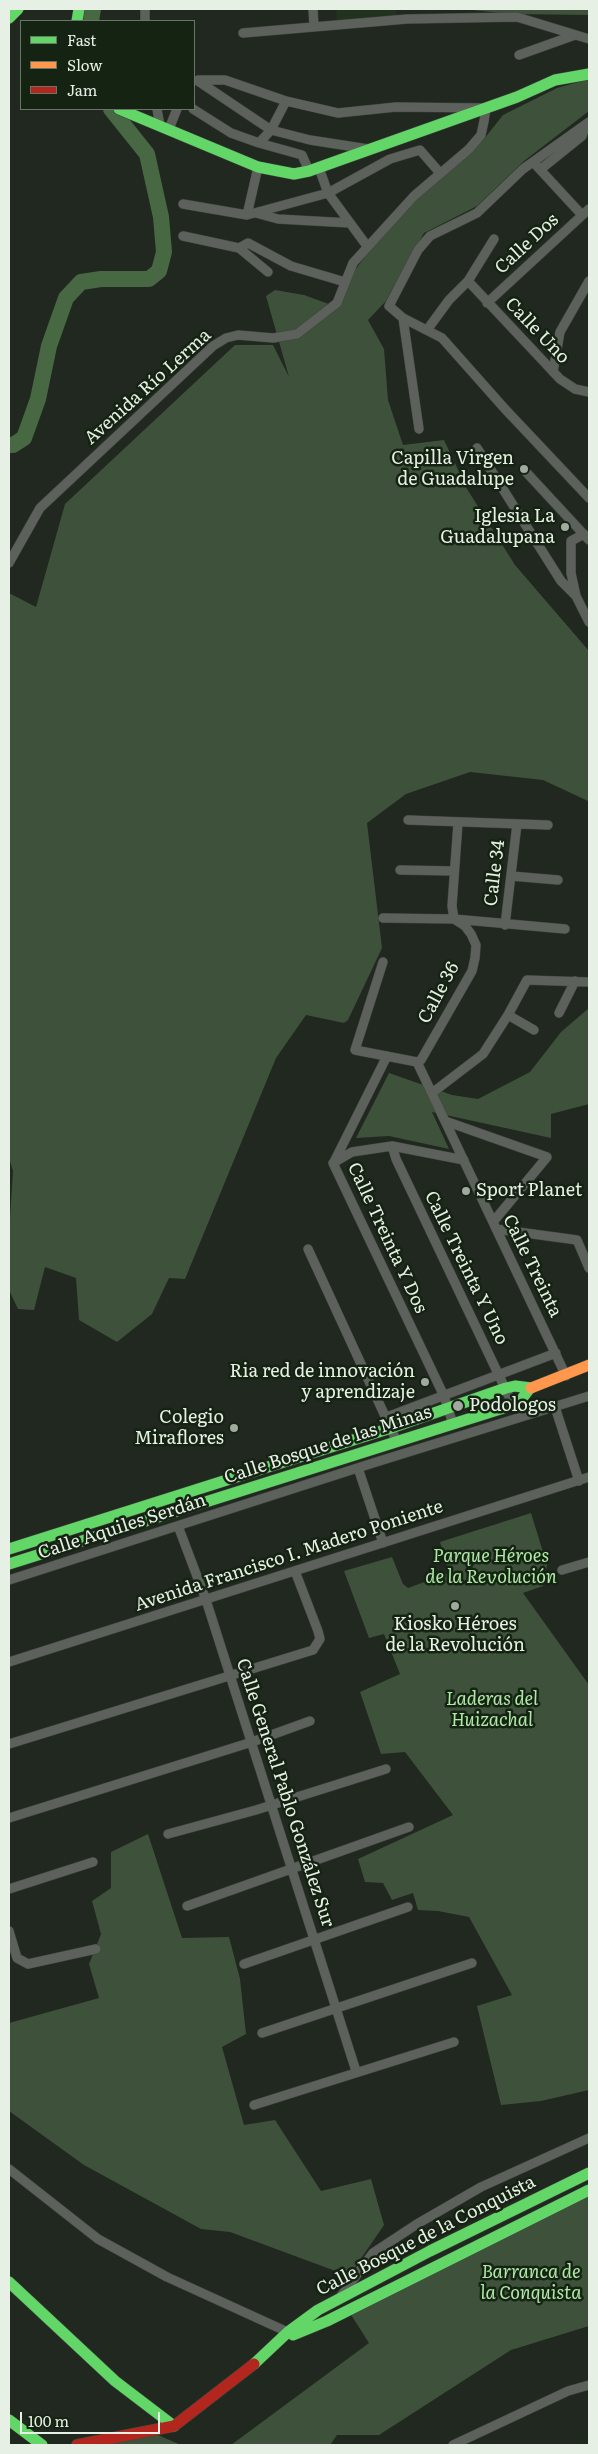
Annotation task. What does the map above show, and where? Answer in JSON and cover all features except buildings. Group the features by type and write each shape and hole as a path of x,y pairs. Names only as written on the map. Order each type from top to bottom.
{"main road":[{"path":"9,18 18,9"},
{"path":"121,110 258,167 294,174 314,170 486,108 556,80 589,74"},
{"path":"530,1388 566,1376 589,1365"},
{"name":"Calle Bosque de las Minas","path":"9,1549 389,1423 449,1408 506,1388 515,1386 530,1388 521,1400 513,1404 9,1564"},
{"name":"Calle Bosque de la Conquista","path":"77,2445 174,2426 247,2370 318,2310 341,2296 430,2251 589,2173"},
{"name":"Calle Bosque de la Conquista","path":"288,2335 348,2310 589,2190"},
{"path":"430,2251 438,2266"},
{"path":"9,2282 115,2381 174,2426"},
{"path":"9,2420 42,2445"}],"street":[{"path":"313,9 314,28"},
{"path":"407,9 407,19"},
{"path":"243,33 407,19 517,17 589,40"},
{"path":"519,55 574,35"},
{"path":"368,149 310,140 271,130 198,80 225,80 286,101 338,113 405,106 486,108"},
{"path":"259,144 271,130 286,101"},
{"name":"Avenida Río Lerma","path":"9,563 40,508 213,346 226,338 238,335 272,338 297,334 337,302 353,263 367,246 414,196 481,135 486,108"},
{"path":"157,110 165,128"},
{"path":"165,128 176,110"},
{"path":"195,110 231,133 259,144 302,155 367,246"},
{"path":"588,123 523,169 477,213 430,236 418,250 389,306 403,318 442,338 505,409 589,498"},
{"path":"541,169 582,136 588,123"},
{"path":"250,214 328,193 390,160 420,150 440,173"},
{"path":"534,163 586,212"},
{"path":"250,214 258,167"},
{"path":"183,204 278,219 350,223"},
{"name":"Calle Dos","path":"488,303 586,212"},
{"path":"183,236 239,248 268,272"},
{"path":"427,330 449,300 468,281 494,239"},
{"path":"239,248 248,244 291,266 345,282"},
{"name":"Calle Uno","path":"468,281 552,372 575,388 589,392"},
{"path":"552,372 560,332 589,281"},
{"path":"403,318 420,429"},
{"path":"477,448 561,581 576,596"},
{"path":"526,472 586,537 571,541 571,573 576,596 589,622"},
{"path":"408,820 548,825"},
{"path":"454,919 454,871 458,823"},
{"name":"Calle 34","path":"505,925 517,824"},
{"path":"400,870 454,871"},
{"path":"511,876 558,880"},
{"path":"383,918 454,919 565,929"},
{"name":"Calle 36","path":"417,1062 421,1060 472,971 476,945 465,926 454,919"},
{"path":"383,962 355,1050 417,1062"},
{"path":"432,1093 483,1054 525,982 529,979 587,982"},
{"path":"559,1013 575,981"},
{"path":"508,1014 534,1030"},
{"path":"334,1163 387,1056"},
{"name":"Calle Treinta","path":"417,1062 566,1376"},
{"path":"445,1121 547,1157 495,1226 577,1240 589,1268"},
{"name":"Calle Treinta Y Dos","path":"453,1424 444,1396 334,1163 352,1152 392,1146 464,1160"},
{"name":"Calle Treinta Y Uno","path":"392,1146 396,1159 513,1404"},
{"path":"308,1249 397,1442"},
{"path":"389,1423 444,1396 556,1353"},
{"name":"Calle Aquiles Serdán","path":"9,1580 589,1396"},
{"path":"555,1407 579,1481"},
{"path":"358,1468 383,1543"},
{"name":"Avenida Francisco I. Madero Poniente","path":"9,1662 589,1477"},
{"name":"Calle General Pablo González Sur","path":"178,1526 206,1600 356,2071"},
{"path":"562,1570 589,1562"},
{"path":"9,1744 313,1650 320,1639 295,1571"},
{"path":"9,1818 252,1742 310,1721"},
{"path":"168,1834 386,1769"},
{"path":"187,1906 293,1871 410,1827"},
{"path":"9,1889 93,1862"},
{"path":"244,1964 408,1907"},
{"path":"9,1931 17,1958 21,1963 33,1965 96,1949"},
{"path":"262,2033 472,1963"},
{"path":"254,2105 356,2071 454,2042"},
{"path":"348,2310 341,2296 373,2253 417,2224 481,2187 589,2138"},
{"path":"564,2186 589,2168"},
{"path":"10,2174 98,2239 167,2277 288,2335"},
{"path":"453,2445 568,2391 589,2385"}],"shaded area":[{"path":"336,9 396,9 396,20 337,23"}],"green space":[{"path":"463,9 589,9 589,15 511,14"},
{"path":"589,79 589,111 524,161 477,206 424,233 386,301 368,320 384,349 388,400 403,445 444,440 467,489 515,565 589,651 589,820 588,801 543,780 470,772 406,794 367,823 382,948 348,1020 344,1023 306,1015 276,1058 185,1279 169,1278 152,1314 117,1342 79,1320 76,1278 45,1267 34,1310 18,1309 9,1290 9,1233 13,1171 9,1158 9,593 36,607 65,504 235,345 273,345 289,377 266,296 275,290 304,295 337,307 352,274 385,230 417,198 484,139 503,115 557,88"},
{"path":"589,1008 589,1104 551,1114 551,1138 432,1112 449,1149 389,1136 356,1138 389,1073 452,1095 478,1099 530,1072 561,1032"},
{"name":"Laderas del Huizachal","path":"531,1513 547,1565 543,1586 523,1593 589,1685 589,2090 541,2101 501,2105 477,2006 512,1995 469,1917 438,1911 418,1910 413,1893 392,1900 383,1883 365,1882 358,1859 453,1815 405,1752 381,1754 360,1692 400,1674 384,1634 369,1638 344,1571 392,1557 403,1584 408,1588 449,1573 440,1542"},
{"path":"148,1834 182,1938 229,1937 240,1979 246,2034 222,2047 244,2125 275,2120 321,2191 371,2179 384,2225 349,2276 230,2232 201,2229 84,2165 9,2111 9,2023 99,1998 89,1964 101,1934 92,1901 111,1888 111,1852"},
{"name":"Barranca de la Conquista","path":"589,2190 589,2326 511,2350 379,2435 337,2435 330,2445 231,2445 369,2343 348,2310"},
{"path":"151,2432 181,2445 76,2445"}],"waterway":[{"path":"91,20 93,9"},
{"path":"9,445 13,445 24,438 38,399 49,346 66,298 81,282 101,279 149,279 159,271 164,252 161,217 147,154 112,110"}],"traffic: fast":[{"path":"9,18 18,9"},
{"path":"77,20 79,9"},
{"path":"121,110 258,167 294,174 309,171 517,97 555,80 589,74"},
{"path":"9,1549 391,1428 506,1388 515,1386 531,1388"},
{"path":"9,1564 513,1405 521,1400 530,1388"},
{"path":"254,2364 288,2332 318,2310 430,2251 589,2173"},
{"path":"293,2335 327,2321 589,2190"},
{"path":"9,2282 115,2381 174,2426"},
{"path":"9,2420 42,2445"}],"traffic: slow":[{"path":"531,1388 589,1365"}],"traffic: jam":[{"path":"77,2445 174,2426 254,2364"}],"place":[{"name":"Capilla Virgen de Guadalupe","path":"524,469"},
{"name":"Iglesia La Guadalupana","path":"565,527"},
{"name":"Sport Planet","path":"466,1191"},
{"name":"Ria red de innovación y aprendizaje","path":"425,1382"},
{"name":"Podologos","path":"458,1406"},
{"name":"Colegio Miraflores","path":"234,1428"},
{"name":"Kiosko Héroes de la Revolución","path":"455,1606"}],"park label":[{"name":"Parque Héroes de la Revolución","path":"491,1567"}]}
